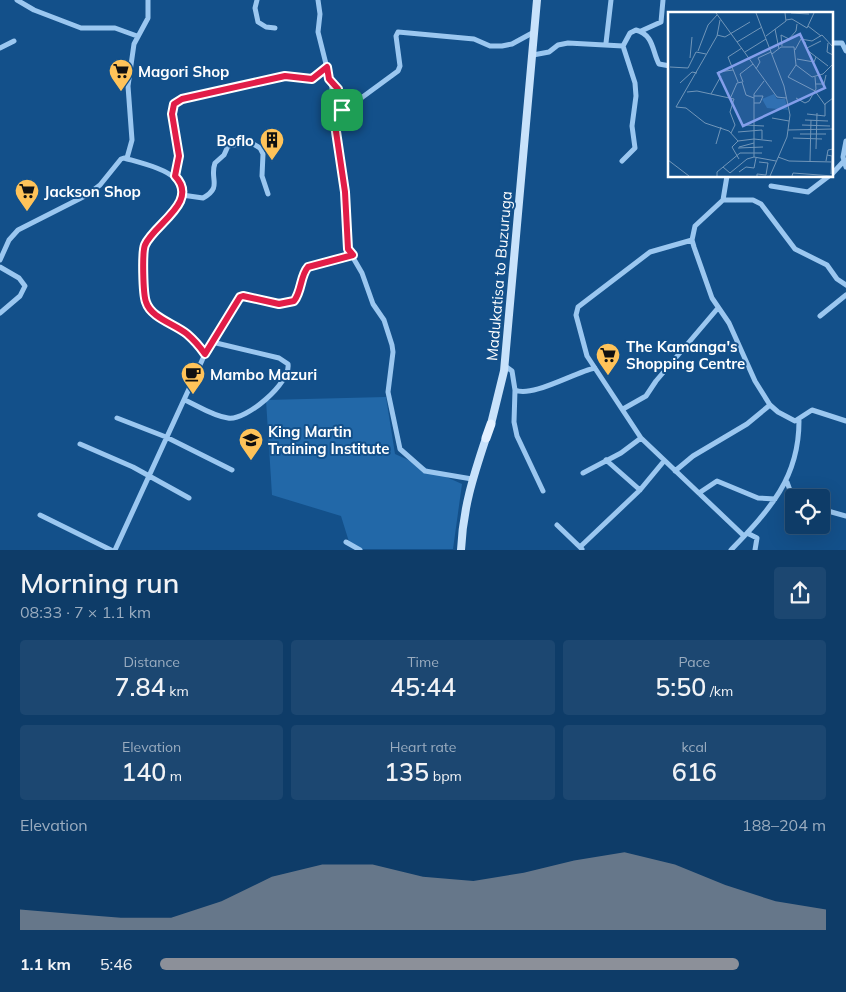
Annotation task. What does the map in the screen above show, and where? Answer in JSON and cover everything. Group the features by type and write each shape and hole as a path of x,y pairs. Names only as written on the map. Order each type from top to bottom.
{"main road":[{"name":"Madukatisa to Buzuruga","path":"460,550 462,524 472,479 491,424 504,364 537,0"}],"street":[{"path":"17,0 34,10 80,28 114,28 137,36"},
{"path":"127,158 132,140 128,86 137,36 148,18 148,0"},
{"path":"257,0 255,8 258,22 266,27 275,28"},
{"path":"318,0 320,14 318,32 332,88 330,105 334,118 345,192 348,249 353,255 367,293 384,320 394,352 388,392 400,449 426,471 472,479"},
{"path":"606,43 611,0"},
{"path":"622,162 635,148 632,121 636,96 633,76 623,46 630,33 636,30 641,31 661,22 662,0"},
{"path":"641,31 653,43 659,64 668,66"},
{"path":"334,118 342,110 398,71 400,66 396,36 398,32 474,38 490,46 502,46 512,44 534,32"},
{"path":"0,48 14,41"},
{"path":"532,55 548,52 562,44 606,43 623,46"},
{"path":"834,43 842,43 846,51"},
{"path":"175,176 179,156 172,109 177,101 285,76 308,80 318,76 327,67"},
{"path":"329,79 338,89 342,110"},
{"path":"834,172 845,164 846,141"},
{"path":"182,195 203,198 210,194 215,185 215,163 224,155 228,146 250,142 260,148 263,154 262,172 268,194"},
{"path":"0,260 9,240 18,230 87,194 100,185 118,162 127,158 164,170 175,176 180,183 182,195 170,217 150,237 144,246 142,261 144,294 152,310 186,333 205,354"},
{"path":"727,178 723,200 698,222 692,240 712,298 729,324 755,381 770,405 795,422 812,410 846,421"},
{"path":"771,186 808,192 826,178"},
{"path":"723,200 753,200 761,204 795,249 827,265 837,279 846,285"},
{"path":"692,240 650,252 578,307 576,315 582,341 595,368 641,438 699,494 745,534 757,538 755,550"},
{"path":"40,515 113,550 150,476 205,354 240,297 243,296 279,304 294,301 308,267 353,255"},
{"path":"0,267 19,278 25,286 17,300 0,313"},
{"path":"820,316 846,295"},
{"path":"623,409 646,396 662,374 718,308"},
{"path":"185,400 219,415 234,418 270,397 287,373 288,364 279,358 212,342"},
{"path":"504,364 512,371 515,390 514,422 517,436 543,491"},
{"path":"515,390 523,392 540,388 582,371 595,368"},
{"path":"675,471 693,456 747,424 770,405"},
{"path":"117,418 166,437 232,470"},
{"path":"731,550 776,499 787,482 796,453 799,421"},
{"path":"583,473 621,453 641,438"},
{"path":"80,444 133,467 189,498"},
{"path":"606,460 640,490"},
{"path":"557,525 581,548 640,490 664,461"},
{"path":"699,494 717,481 758,498 776,499"},
{"path":"787,482 790,489"},
{"path":"830,512 846,516"},
{"path":"346,542 360,550"}],"shaded area":[{"path":"386,397 395,454 462,484 453,549 358,549 350,545 341,516 272,495 266,400"}],"place":[{"name":"Magori Shop","path":"121,92"},
{"name":"Boflo","path":"272,161"},
{"name":"Jackson Shop","path":"27,212"},
{"name":"The Kamanga's Shopping Centre","path":"608,376"},
{"name":"Mambo Mazuri","path":"193,395"},
{"name":"King Martin Training Institute","path":"251,461"}],"route":[{"path":"327,67 329,79 338,89 342,110 334,118 346,201 348,249 353,255 308,267 294,301 279,304 243,296 240,297 205,354 186,333 161,318 152,310 148,306 144,294 145,285 142,261 144,246 150,237 170,217 182,195 180,183 175,176 179,156 172,114 174,104 182,99 251,86 285,76 308,80 318,76 327,67"}]}
